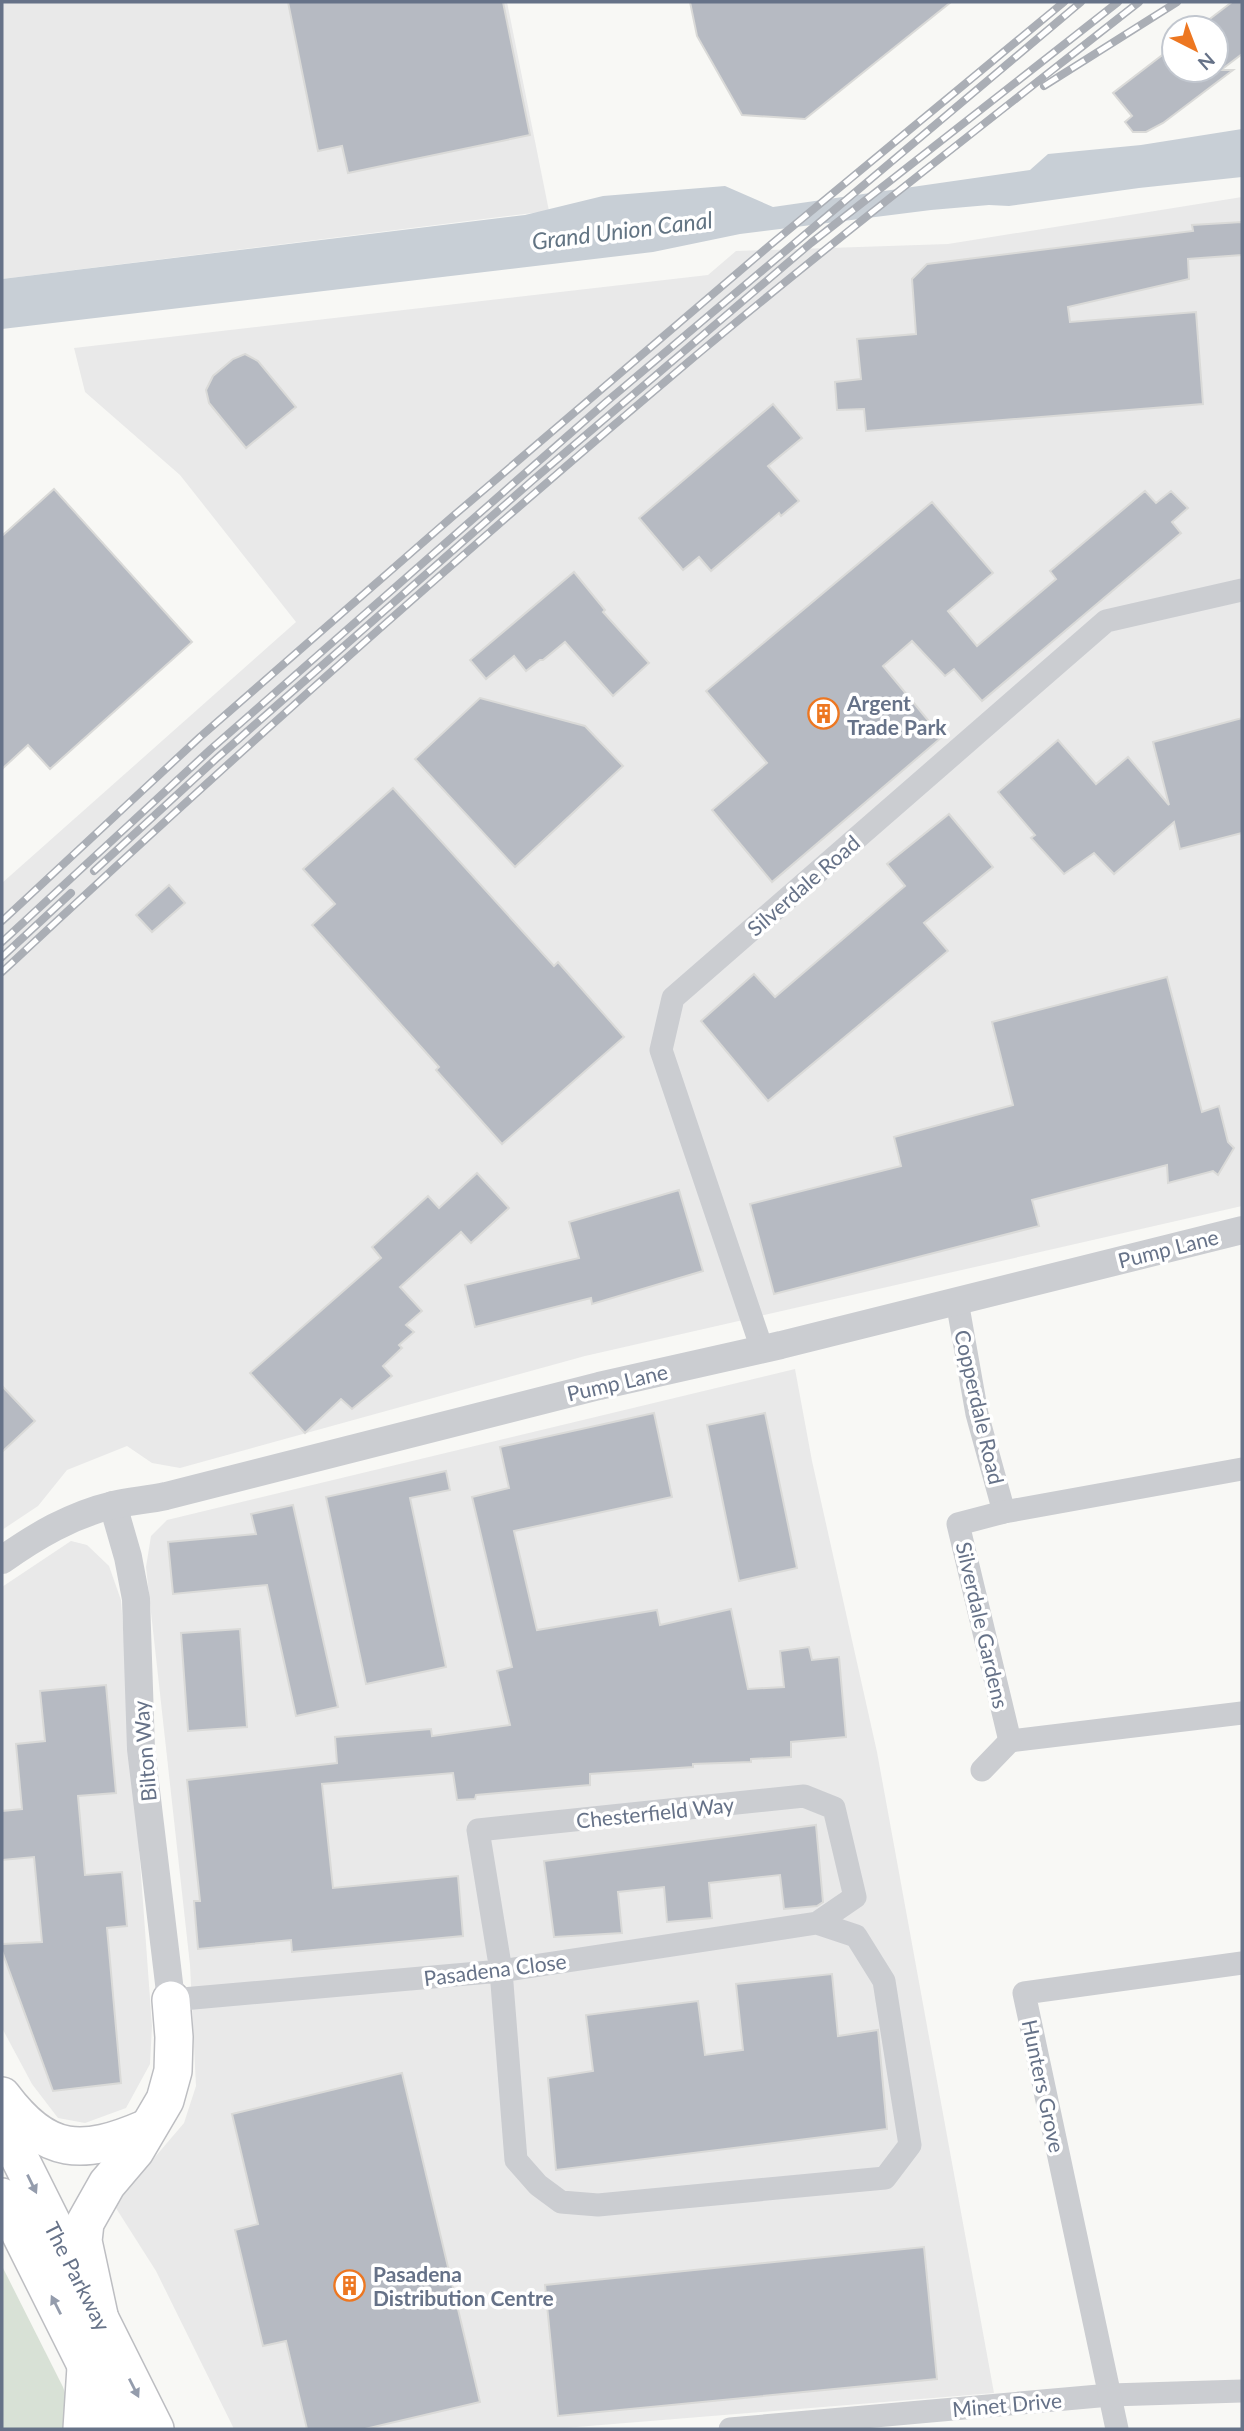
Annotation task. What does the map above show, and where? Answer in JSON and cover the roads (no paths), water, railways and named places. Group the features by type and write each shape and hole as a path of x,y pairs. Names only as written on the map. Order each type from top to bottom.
{"highway":[{"path":"100,2320 83,2241 85,2222 107,2183 135,2151 165,2101 173,2071 171,2000"},
{"path":"2,2096 35,2130 72,2147 90,2147 147,2128"},
{"name":"The Parkway","path":"2,2123 155,2429"},
{"name":"The Parkway","path":"2,2197 118,2429"},
{"path":"82,2429 86,2366"}],"street":[{"name":"Silverdale Road","path":"762,1349 661,1050 673,998 1105,621 1242,590"},
{"name":"Pump Lane","path":"2,1560 69,1519 113,1505 166,1496 599,1386 762,1349 1242,1230"},
{"name":"Copperdale Road","path":"957,1301 977,1414 1004,1512"},
{"name":"Silverdale Gardens","path":"1010,1741 958,1524 1004,1512 1242,1469"},
{"name":"Bilton Way","path":"113,1505 128,1557 136,1599 141,1749 171,2000"},
{"path":"982,1770 1010,1741 1242,1713"},
{"name":"Chesterfield Way","path":"501,1971 478,1830 804,1796 834,1808 855,1897 817,1923"},
{"name":"Pasadena Close","path":"171,2000 501,1971 817,1923"},
{"path":"501,1971 516,2160 538,2185 561,2202 598,2205 886,2178 911,2145 884,1980 856,1936 817,1923"},
{"name":"Hunters Grove","path":"1110,2395 1024,1993 1242,1963"},
{"name":"Minet Drive","path":"730,2429 1110,2395 1242,2391"},
{"path":"1110,2395 1117,2429"}],"water":[{"name":"Grand Union Canal","path":"1242,129 1242,177 1009,206 931,210 740,234 653,252 2,329 2,279 525,215 603,196 725,186 773,207 1030,170 1048,154 1141,145"}],"railway":[{"path":"2,921 200,737 452,517 769,246 1064,2"},
{"path":"2,942 211,749 605,403 1081,2"},
{"path":"94,871 217,758 533,480 811,243 1118,2"},
{"path":"2,972 172,815 517,508 803,268 1139,2"},
{"path":"1044,86 1177,2"},
{"path":"2,957 71,893"}],"place":[{"name":"Argent Trade Park","path":"824,714"},
{"name":"Pasadena Distribution Centre","path":"350,2285"}]}
